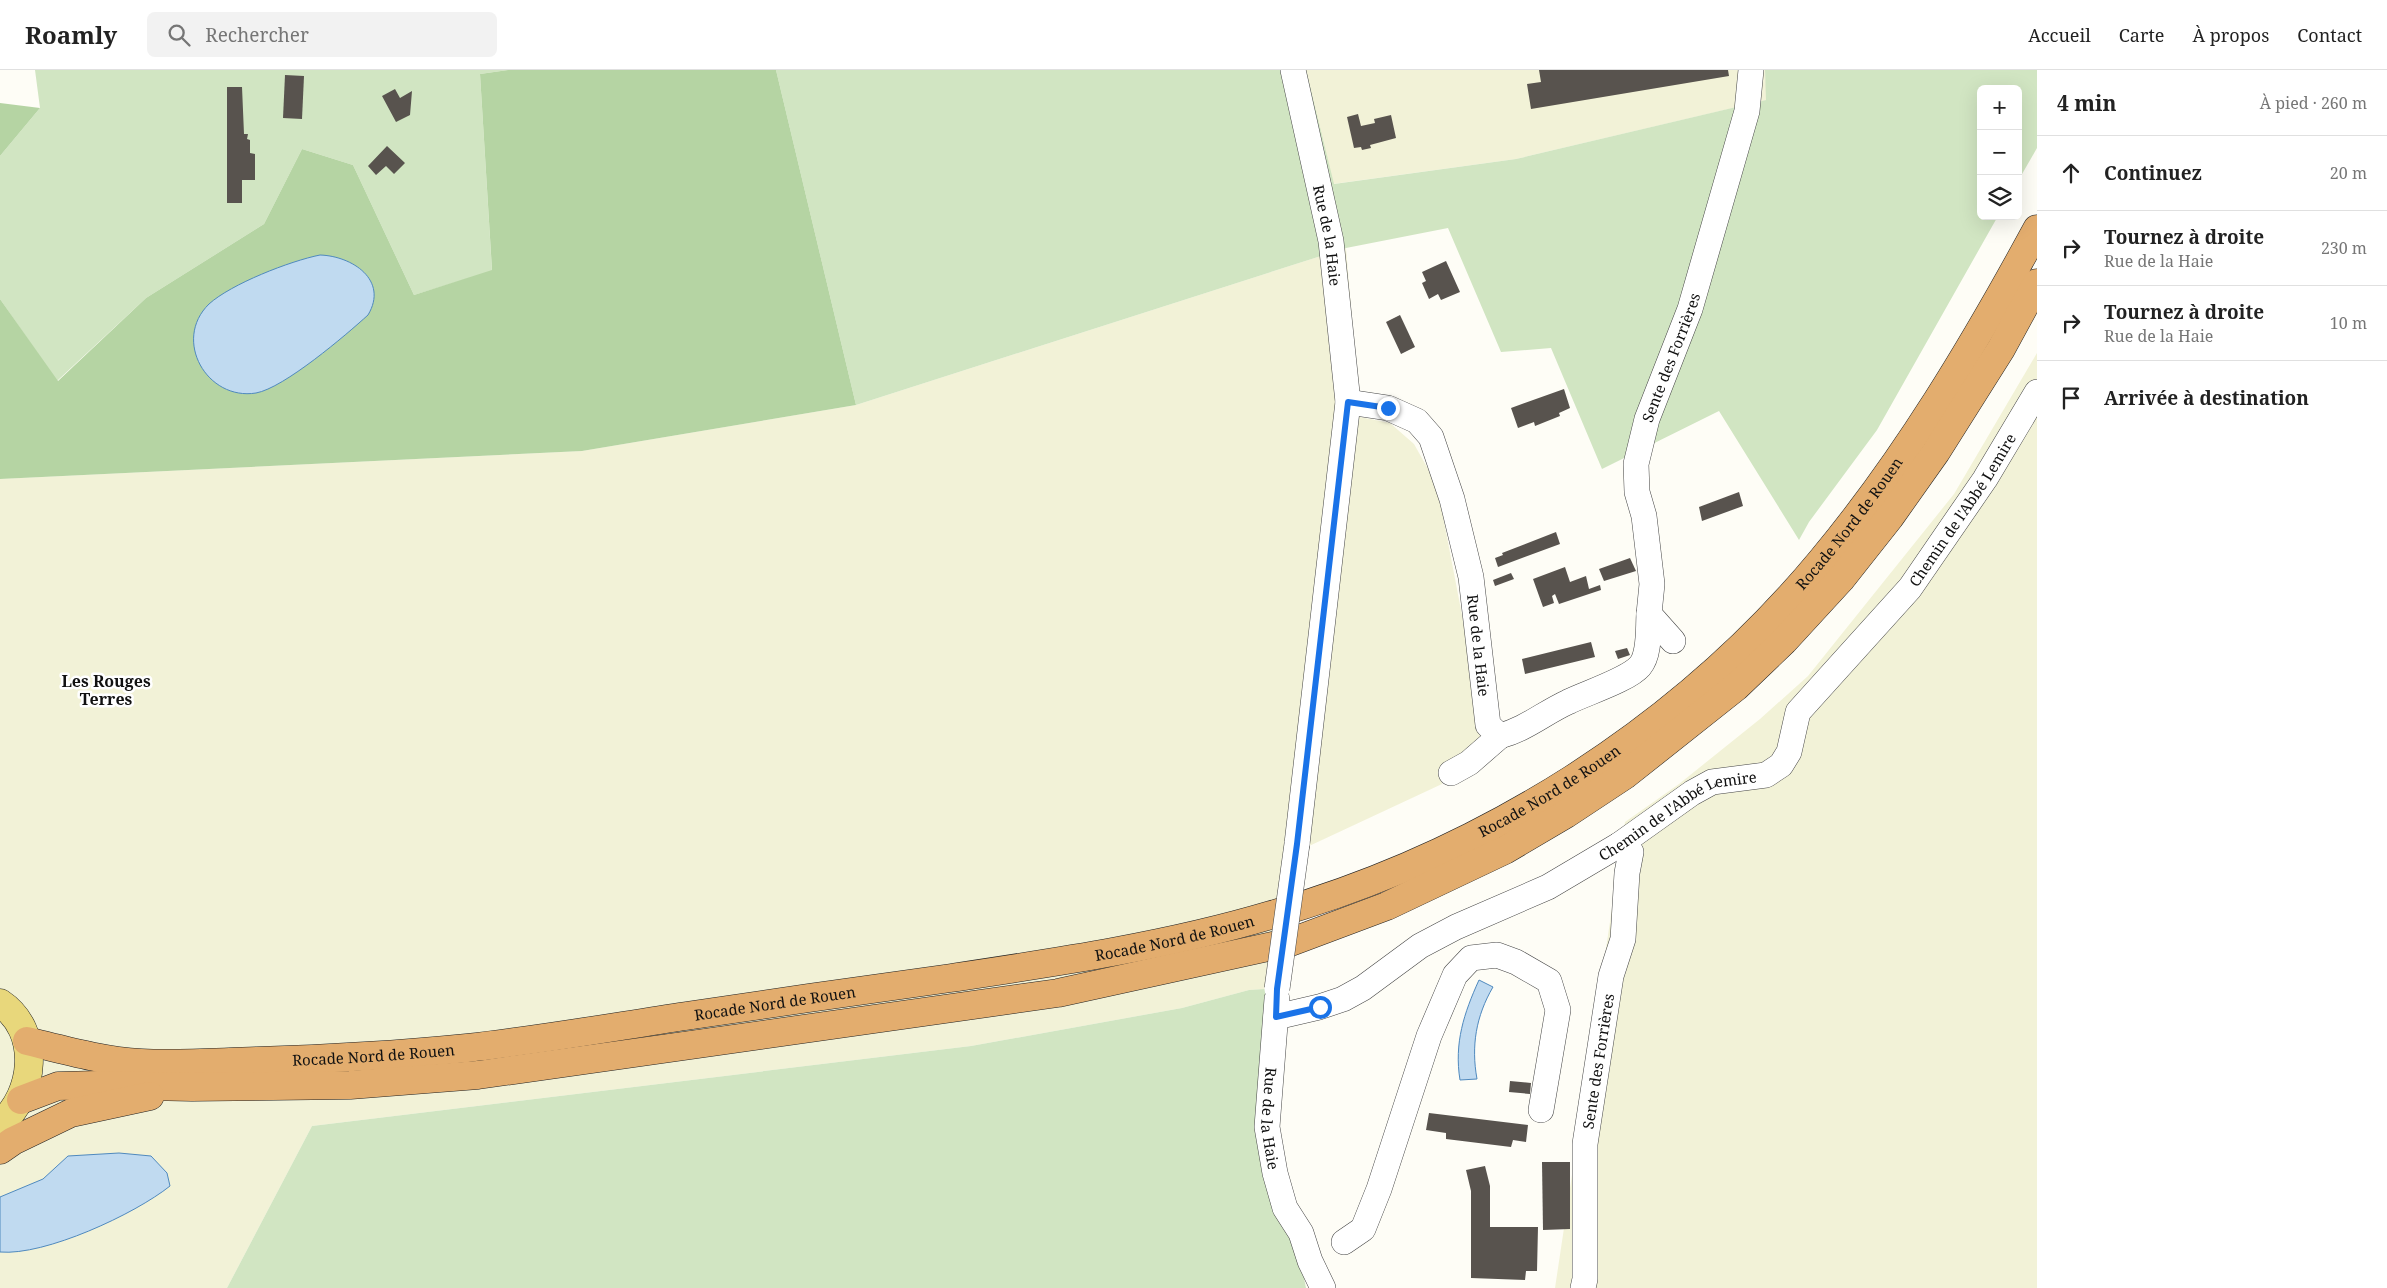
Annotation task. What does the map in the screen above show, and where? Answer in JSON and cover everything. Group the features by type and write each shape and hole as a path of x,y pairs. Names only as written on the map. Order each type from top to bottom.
{"highway":[{"name":"Rocade Nord de Rouen","path":"27,1041 99,1057 138,1063 338,1058 472,1047 1057,962 1190,936 1272,915 1401,871 1492,827 1610,755 1718,667 1768,619 1820,563 1913,438 1979,335 2037,230"},
{"name":"Rocade Nord de Rouen","path":"21,1100 58,1086 98,1084 192,1088 350,1085 478,1075 1058,993 1291,942 1387,906 1505,850 1626,775 1736,687 1841,580 1931,459 2001,349 2037,283"},
{"path":"0,1150 13,1141 71,1113 192,1088"}],"main road":[{"path":"0,1003 18,1021 27,1041 30,1061 28,1081 21,1100 0,1124"}],"street":[{"name":"Rue de la Haie","path":"1293,70 1331,241 1348,402 1297,844 1277,989 1267,1127 1275,1173 1285,1208 1301,1233 1310,1261 1323,1288"},
{"name":"Sente des Forrières","path":"1649,614 1652,584 1644,516 1637,492 1636,464 1647,419 1690,309 1747,111 1751,70"},
{"name":"Chemin de l'Abbé Lemire","path":"1276,1017 1320,1007 1363,988 1420,946 1456,927 1548,887 1619,846 1692,793 1712,782 1766,775 1781,765 1789,752 1798,712 1910,588 1985,479 2037,392"},
{"name":"Rue de la Haie","path":"1348,402 1388,408 1417,421 1430,438 1452,499 1471,577 1488,725 1500,736"},
{"path":"1649,614 1673,641"},
{"path":"1451,773 1469,763 1500,736 1518,731 1566,702 1631,674 1640,666 1646,656 1649,614"},
{"name":"Sente des Forrières","path":"1583,1288 1586,1279 1585,1144 1611,976 1623,939 1627,873 1631,852 1619,846"},
{"path":"1344,1242 1363,1229 1379,1189 1429,1036 1454,975 1471,958 1497,954 1516,962 1549,981 1558,1010 1540,1110"}],"green space":[{"path":"35,70 508,70 480,74 492,271 414,295 353,165 302,149 264,224 146,298 57,381 0,299 0,156 40,108"},
{"path":"508,70 776,70 856,405 582,451 0,479 0,299 58,381 146,298 264,224 302,149 353,165 414,295 492,270 480,74"},
{"path":"776,70 1306,70 1334,184 1516,159 1766,100 1765,70 2037,70 2037,148 2022,174 2022,85 1977,85 1977,220 1996,220 1877,430 1809,522 1799,540 1719,411 1602,469 1551,348 1501,352 1448,228 1346,248 856,405"},
{"path":"1306,70 1765,70 1767,100 1516,159 1333,184"},
{"path":"0,103 40,108 0,156"},
{"path":"1346,248 1360,417 1390,423 1414,444 1437,485 1486,740 1444,769 1442,784 1307,847 1281,988 1249,990 1182,1008 971,1046 312,1126 227,1288 0,1288 0,479 582,451 856,405"},
{"path":"2037,353 2037,1288 1555,1288 1625,822 1679,784 1760,719 1808,676 1954,494"},
{"path":"1281,988 1272,1115 1306,1288 227,1288 312,1126 971,1046 1182,1008 1249,990"}],"water":[{"path":"320,255 344,260 364,272 374,291 373,302 368,315 314,360 282,382 268,389 256,393 238,393 223,388 210,378 200,365 195,350 194,334 198,318 209,304 219,296 246,281 293,262"},
{"path":"1479,980 1493,987 1482,1009 1476,1031 1475,1067 1477,1079 1460,1080 1458,1066 1459,1041 1465,1016"},
{"path":"119,1153 151,1156 167,1173 170,1186 135,1209 89,1231 41,1247 0,1252 0,1197 43,1179 68,1156"}],"building":[{"path":"1539,70 1728,70 1729,76 1531,109 1527,84 1541,82"},
{"path":"285,75 304,76 302,119 283,118"},
{"path":"227,87 242,87 244,134 248,134 247,139 250,140 250,153 255,154 255,180 242,180 242,203 227,203"},
{"path":"395,89 400,98 412,91 410,115 396,122 382,96"},
{"path":"1358,114 1361,126 1375,123 1374,119 1391,115 1396,138 1370,145 1371,148 1362,150 1361,147 1354,148 1347,117"},
{"path":"387,146 405,163 394,174 386,166 376,175 368,166"},
{"path":"1446,261 1460,292 1441,300 1438,294 1429,299 1422,283 1426,281 1422,272"},
{"path":"1400,315 1415,347 1401,354 1386,322"},
{"path":"1564,389 1570,408 1559,413 1560,416 1535,426 1534,422 1518,428 1511,408"},
{"path":"1739,492 1743,506 1702,521 1699,507"},
{"path":"1556,532 1560,544 1498,567 1495,558 1503,555 1502,553"},
{"path":"1630,558 1636,571 1604,581 1599,569"},
{"path":"1565,567 1570,582 1586,576 1589,589 1600,585 1601,590 1559,604 1555,594 1552,596 1554,603 1543,607 1533,579"},
{"path":"1511,573 1514,579 1495,586 1493,580"},
{"path":"1591,642 1595,657 1525,674 1522,659"},
{"path":"1627,648 1630,655 1618,659 1615,651"},
{"path":"1510,1081 1531,1083 1530,1094 1509,1092"},
{"path":"1429,1113 1528,1125 1526,1142 1513,1140 1511,1147 1446,1139 1446,1133 1426,1130"},
{"path":"1542,1162 1570,1162 1570,1229 1543,1230"},
{"path":"1485,1166 1490,1186 1490,1227 1538,1227 1537,1271 1526,1271 1525,1280 1471,1278 1471,1191 1466,1170"}],"district":[{"name":"Les Rouges Terres","path":"106,690"}],"route":[{"path":"1320,1007 1276,1017 1277,989 1297,844 1348,402 1388,408"}]}
